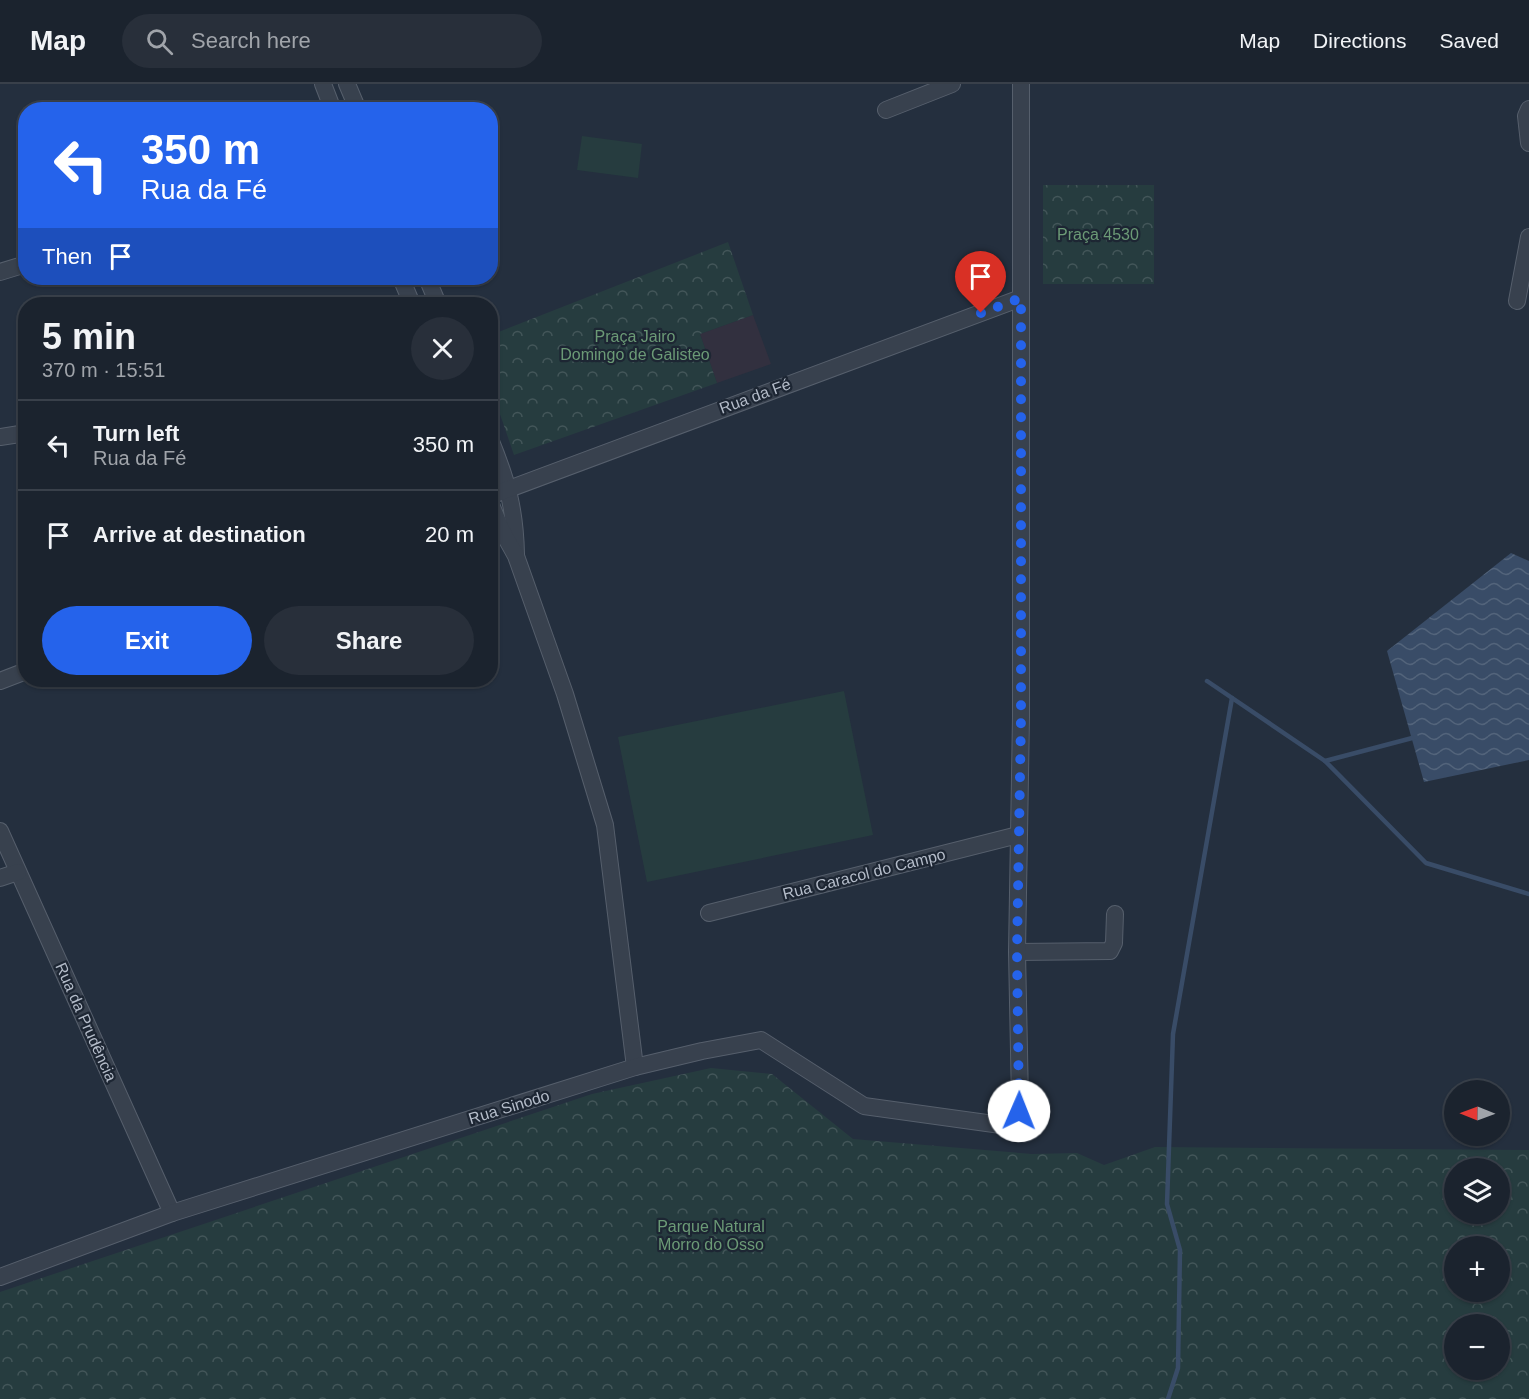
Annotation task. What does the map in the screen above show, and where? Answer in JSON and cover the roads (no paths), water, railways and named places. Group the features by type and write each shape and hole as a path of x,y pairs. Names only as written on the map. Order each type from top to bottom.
{"street":[{"path":"322,84 330,102"},
{"path":"347,84 355,102"},
{"path":"886,110 952,84"},
{"path":"1022,84 1021,717 1017,952 1110,951 1114,943 1115,914"},
{"path":"1529,109 1526,116 1529,143"},
{"path":"1516,301 1529,237"},
{"path":"0,272 18,266"},
{"name":"Rua da Fé","path":"498,493 1021,298"},
{"path":"0,437 18,434"},
{"path":"498,460 509,488 516,523 516,556"},
{"path":"498,522 516,556 565,694 604,825 635,1067"},
{"path":"0,681 18,674"},
{"name":"Rua da Prudência","path":"0,831 172,1213"},
{"name":"Rua Caracol do Campo","path":"709,913 1018,835"},
{"path":"0,878 18,872"},
{"name":"Rua Sinodo","path":"0,1277 172,1213 635,1067 760,1040 864,1106 1001,1125 1009,1124 1019,1111 1020,1101 1017,952"}],"water":[{"path":"1511,553 1529,561 1529,760 1424,782 1387,651"}],"waterway":[{"path":"1207,681 1325,761 1426,863 1529,894"},
{"path":"1168,1399 1178,1368 1180,1250 1167,1204 1173,1034 1232,698"},
{"path":"1325,761 1416,737"}],"park label":[{"name":"Praça 4530","path":"1098,234"},
{"name":"Praça Jairo Domingo de Galisteo","path":"635,345"},
{"name":"Parque Natural Morro do Osso","path":"711,1235"}]}
